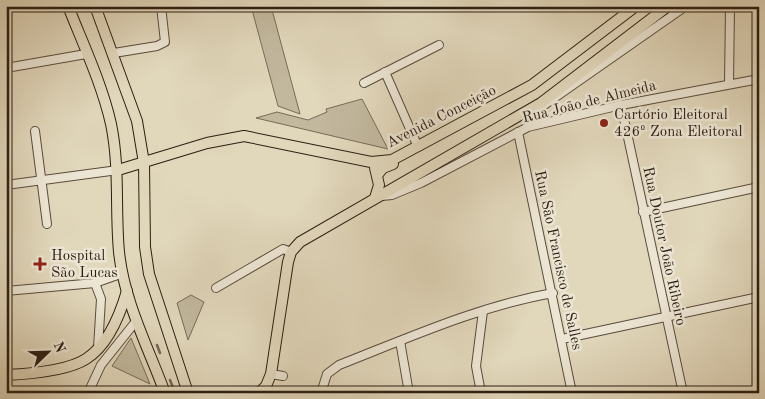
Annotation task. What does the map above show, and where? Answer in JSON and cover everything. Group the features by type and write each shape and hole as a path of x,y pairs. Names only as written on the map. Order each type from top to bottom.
{"main road":[{"path":"68,6 106,105 118,170 119,241 122,273 137,320 165,393"},
{"path":"95,6 133,108 144,162 146,247 149,274 188,393"},
{"name":"Avenida Conceição","path":"118,170 207,143 244,136 371,162 400,157 532,85 636,6"},
{"path":"259,393 266,386 271,374 291,252 300,242 338,218 512,120 566,86 668,6"},
{"path":"378,174 383,168 409,158 418,147"},
{"path":"371,162 378,174 377,197"},
{"path":"6,375 32,373 79,362 98,348 115,324 127,291"}],"street":[{"path":"114,54 157,46 165,42 161,6"},
{"path":"512,120 553,101 686,6"},
{"path":"729,84 730,6"},
{"path":"364,83 439,45"},
{"path":"6,68 86,54"},
{"path":"385,72 418,147"},
{"name":"Rua João de Almeida","path":"377,197 392,195 421,183 518,132 546,122 622,105 759,79"},
{"name":"Rua Doutor João Ribeiro","path":"622,105 643,212 683,393"},
{"path":"35,131 48,224"},
{"name":"Rua São Francisco de Salles","path":"518,132 553,293 572,393"},
{"path":"6,185 118,170"},
{"path":"643,212 759,187"},
{"path":"216,288 282,249 291,252"},
{"path":"6,292 95,283 122,273"},
{"path":"95,283 101,299 98,348"},
{"path":"322,392 330,370 400,341 483,311 525,298 553,293"},
{"path":"562,340 759,297"},
{"path":"480,393 476,366 483,311"},
{"path":"88,393 101,365 137,320"},
{"path":"400,341 409,393"},
{"path":"271,374 283,376"}],"shaded area":[{"path":"251,6 271,6 300,114 278,106"},
{"path":"362,99 388,149 256,118 277,112 308,120 327,112 326,109"},
{"path":"191,295 204,302 188,340 177,303"},
{"path":"131,338 150,384 112,366"}],"waterway":[{"path":"157,345 160,353"},
{"path":"170,380 175,393"}],"place":[{"name":"Cartório Eleitoral 426º Zona Eleitoral","path":"604,123"},
{"name":"Hospital São Lucas","path":"40,264"}]}
